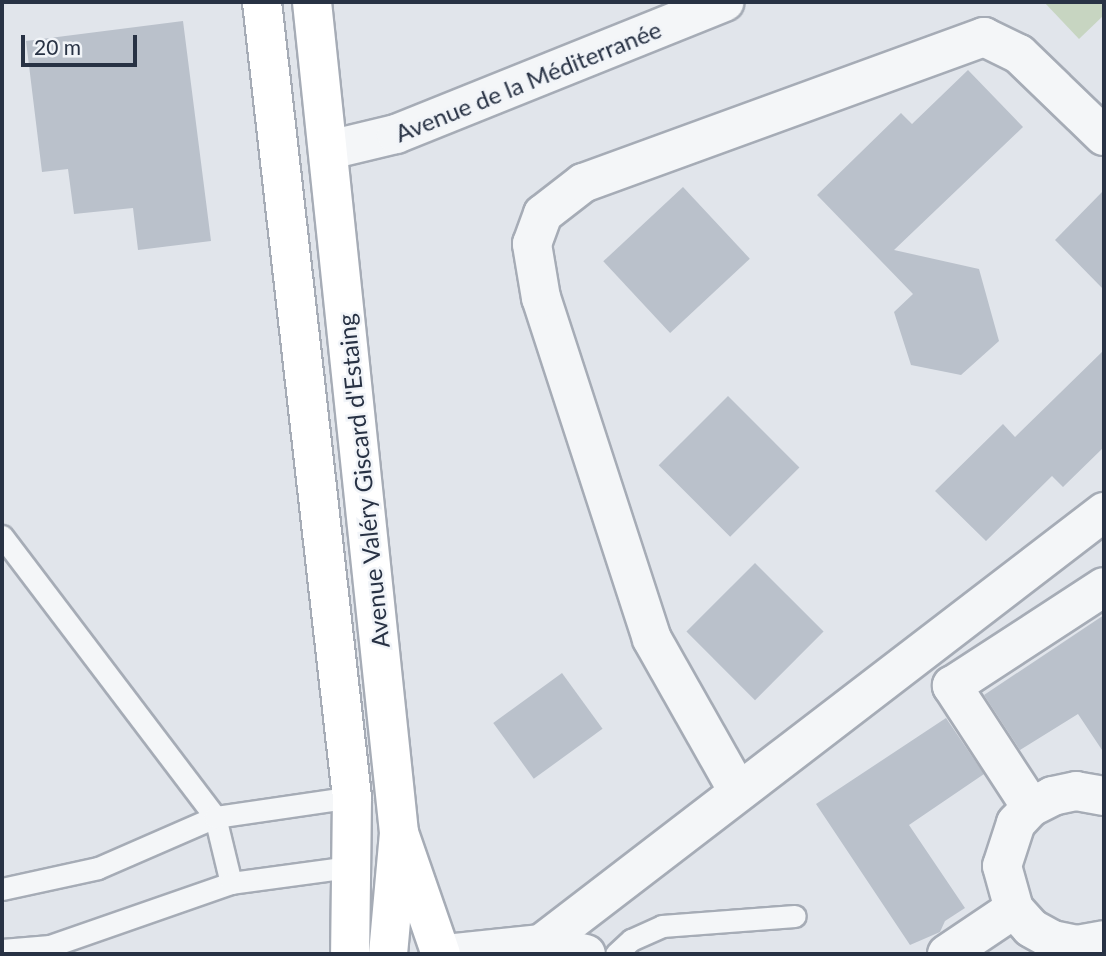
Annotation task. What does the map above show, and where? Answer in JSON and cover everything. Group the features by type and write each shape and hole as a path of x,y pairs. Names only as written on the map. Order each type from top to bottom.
{"main road":[{"name":"Avenue Valéry Giscard d'Estaing","path":"262,2 352,797 349,867 350,954"},
{"name":"Avenue Valéry Giscard d'Estaing","path":"312,2 400,833 443,954"},
{"path":"388,954 400,833"}],"street":[{"name":"Avenue de la Méditerranée","path":"328,150 396,134 724,2"},
{"path":"738,791 652,639 541,298 532,244 543,214 583,183 984,37 1019,54 1104,136"},
{"path":"541,944 1104,512"},
{"path":"1031,807 952,686 1104,587"},
{"path":"1104,796 1076,791 1053,796 1031,807 1006,844 1002,866 1014,909 1031,928 1053,940 1077,945 1104,940"},
{"path":"947,954 1014,909"},
{"path":"443,954 541,944 586,954"}],"lane":[{"path":"2,536 215,817 231,883"},
{"path":"2,889 98,868 215,817 352,797"},
{"path":"2,950 50,946 231,883 349,867"},
{"path":"616,954 631,940 662,926 795,916"}],"green space":[{"path":"1044,2 1104,2 1104,15 1079,39"}],"building":[{"path":"183,21 211,241 138,250 133,208 74,214 68,169 42,172 26,41"},
{"path":"968,70 1023,127 894,250 979,269 999,341 961,375 911,365 894,312 913,294 817,195 901,113 912,124"},
{"path":"683,187 750,259 670,333 603,261"},
{"path":"1104,190 1104,290 1055,240"},
{"path":"1104,350 1104,447 1063,487 1052,476 986,541 935,491 1003,424 1015,437"},
{"path":"728,396 799,467 730,537 659,465"},
{"path":"755,563 824,632 755,700 686,632"},
{"path":"1104,615 1104,753 1078,714 1020,750 984,695"},
{"path":"562,673 603,729 534,779 493,723"},
{"path":"946,718 984,774 909,825 965,908 945,921 940,932 910,945 816,804"}]}
